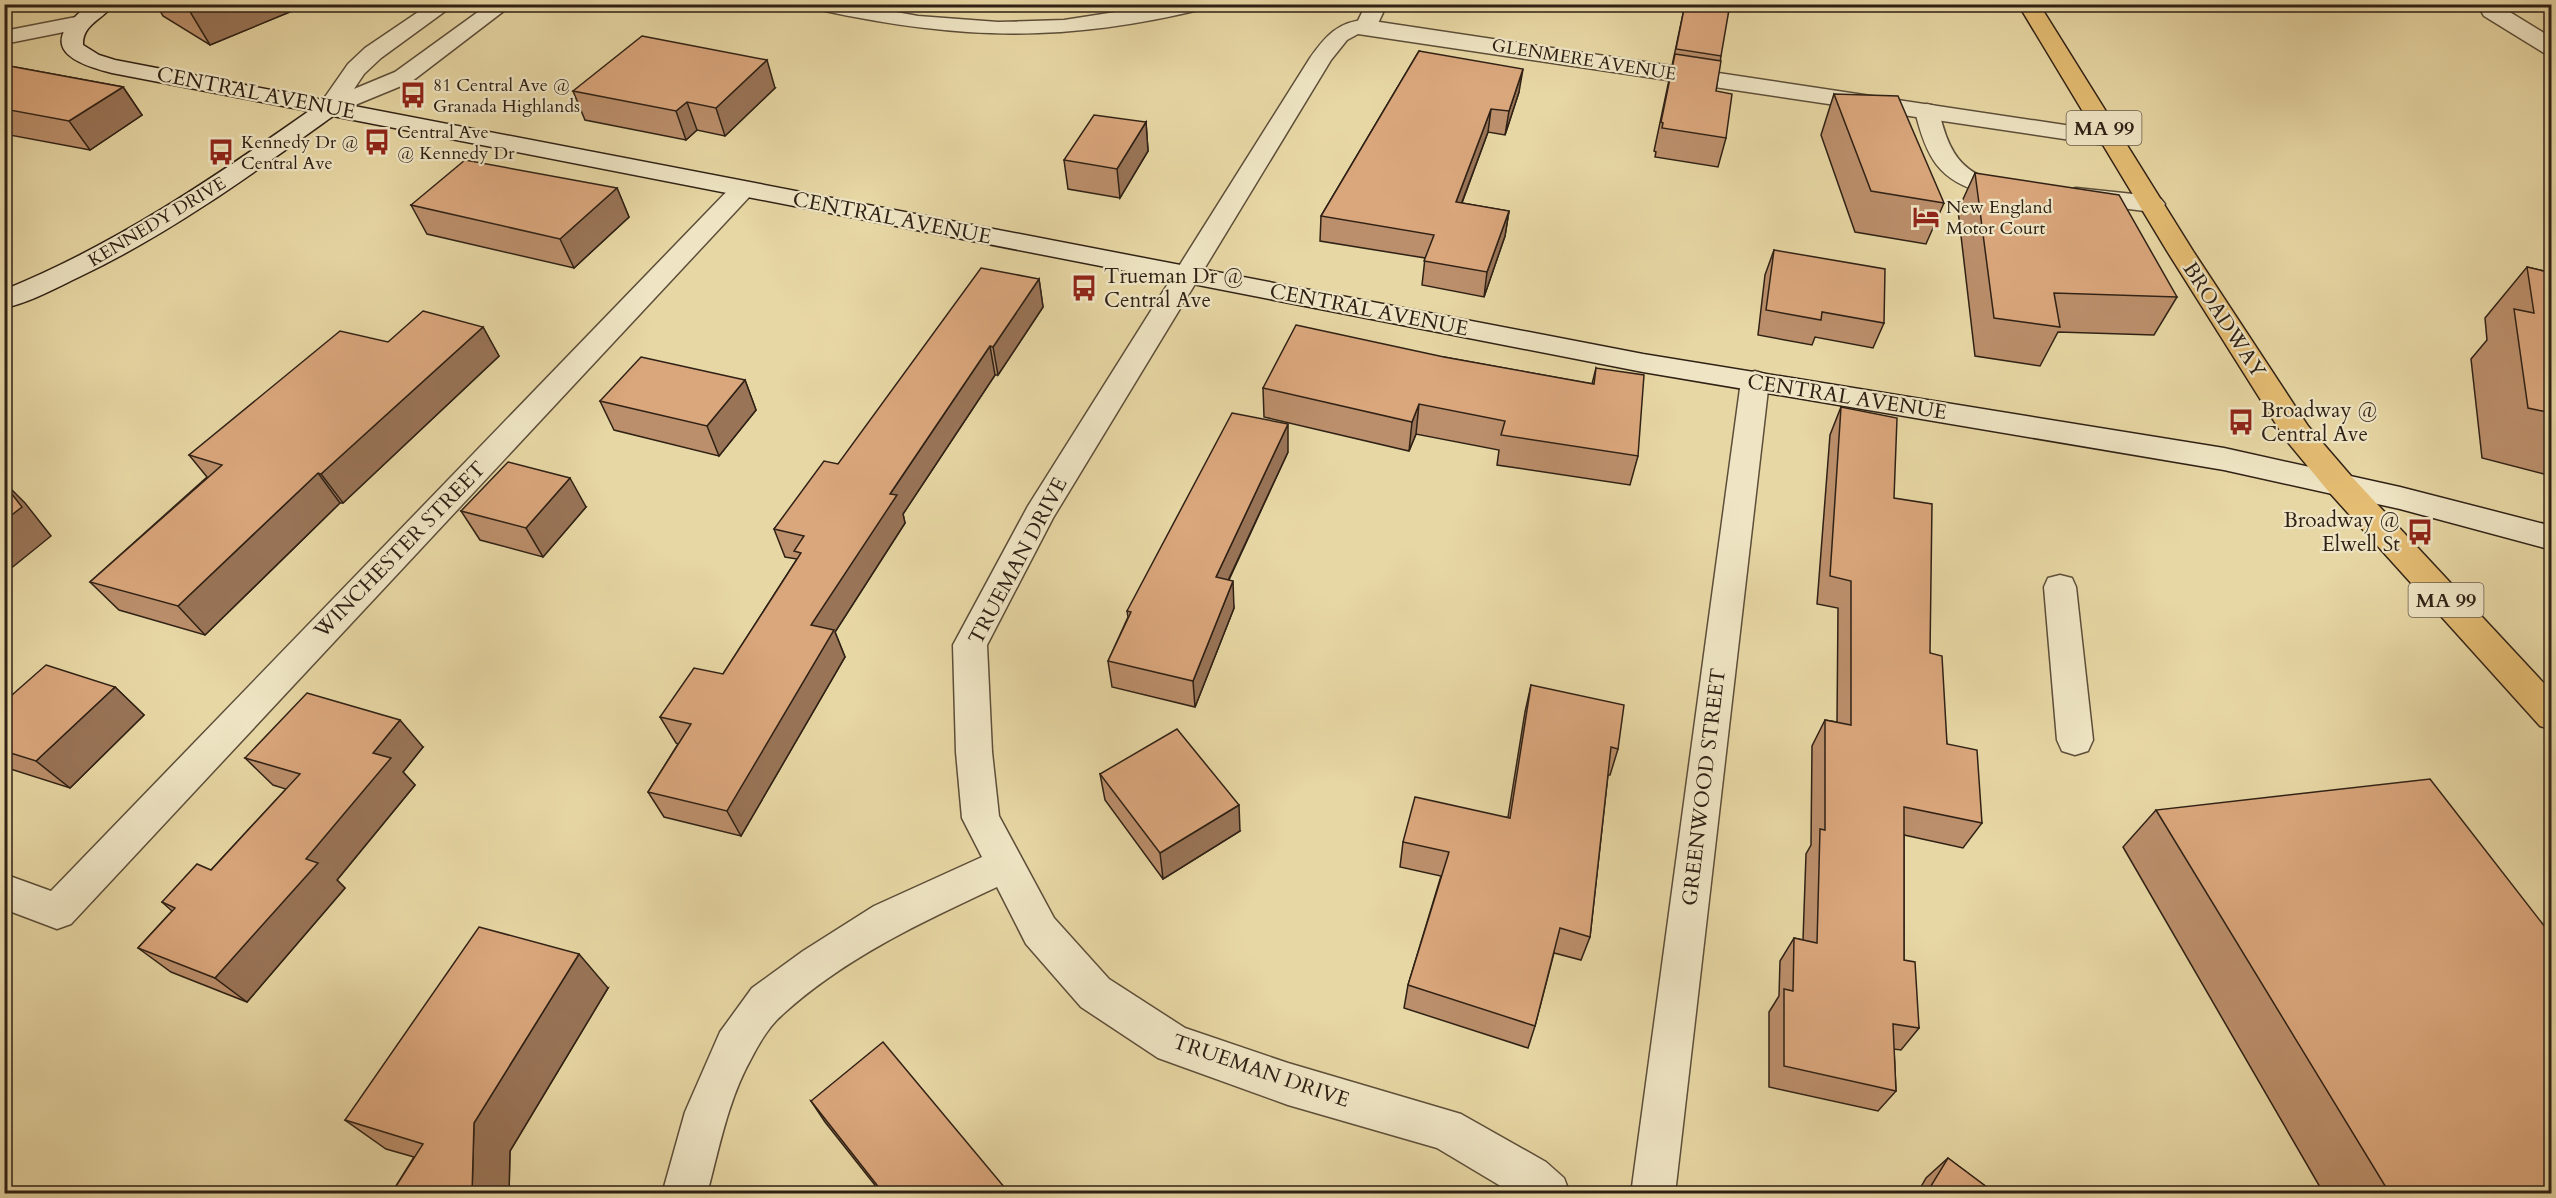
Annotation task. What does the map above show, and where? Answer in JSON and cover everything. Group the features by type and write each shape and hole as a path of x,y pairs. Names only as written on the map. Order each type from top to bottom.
{"main road":[{"name":"BROADWAY","path":"2028,4 2297,434 2552,716"}],"street":[{"path":"4,38 81,22 104,4"},
{"name":"KENNEDY DRIVE","path":"330,107 356,69 374,53 445,4"},
{"name":"KENNEDY DRIVE","path":"4,300 63,276 154,227 206,194 330,107 403,77 503,4"},
{"path":"820,4 910,22 959,27 1006,28 1086,24 1146,15 1195,4"},
{"path":"1366,27 1377,4"},
{"path":"2492,11 2532,38 2552,48"},
{"name":"CENTRAL AVENUE","path":"81,22 73,33 72,46 76,52 91,60 1643,363 2224,459 2340,484 2552,538"},
{"name":"GLENMERE AVENUE","path":"1188,275 1321,58 1344,31 1355,27 2111,139"},
{"path":"1927,111 1931,133 1942,155 1956,174 1984,187 2152,204"},
{"name":"WINCHESTER STREET","path":"4,891 57,911 743,189"},
{"name":"TRUEMAN DRIVE","path":"1188,275 1039,514 970,645 974,753 981,818 1040,931 1095,993 1173,1044 1288,1084 1446,1130 1530,1178 1548,1194"},
{"name":"GREENWOOD STREET","path":"1653,1194 1755,381"},
{"path":"2061,587 2075,740"},
{"path":"684,1194 711,1101 735,1046 766,1002 817,964 888,919 1005,865"}],"building":[{"path":"1685,4 1730,4 1721,56 1676,49"},
{"path":"642,36 767,60 716,108 687,102 676,111 573,91"},
{"path":"1419,51 1523,69 1509,111 1491,109 1456,202 1509,211 1487,272 1424,261 1434,235 1321,216"},
{"path":"1675,54 1721,61 1716,91 1732,94 1726,138 1662,128 1663,123 1661,122"},
{"path":"4,65 123,87 69,121 4,109"},
{"path":"1834,94 1898,96 1944,203 1871,191"},
{"path":"1094,115 1146,122 1117,169 1064,160"},
{"path":"465,160 617,188 560,239 411,205"},
{"path":"1975,173 2119,195 2177,297 2054,293 2060,327 1994,318"},
{"path":"1774,250 1885,269 1884,323 1822,312 1821,320 1766,310"},
{"path":"2527,267 2552,273 2552,413 2528,408 2514,309 2534,313"},
{"path":"981,268 1039,279 993,347 990,346 890,494 897,495 811,625 834,630 727,811 648,792 691,724 660,717 694,668 723,674 801,553 794,551 804,536 774,529 824,461 838,464"},
{"path":"423,311 483,327 321,474 318,473 178,606 90,582 222,465 189,455 340,331 388,342"},
{"path":"1296,325 1444,357 1594,384 1596,368 1644,375 1638,456 1501,435 1505,421 1419,404 1412,422 1263,388"},
{"path":"641,357 745,380 707,426 600,401"},
{"path":"1841,407 1897,418 1894,498 1932,504 1930,653 1942,656 1947,744 1977,750 1982,823 1904,807 1904,960 1915,962 1919,1028 1893,1024 1896,1091 1784,1066 1784,989 1793,991 1794,938 1817,943 1820,829 1825,830 1825,720 1851,725 1851,581 1830,576"},
{"path":"1232,413 1288,424 1216,577 1233,581 1193,681 1108,661 1131,612 1127,611"},
{"path":"508,462 570,478 526,528 461,511"},
{"path":"4,484 22,507 4,521"},
{"path":"46,665 115,687 36,761 4,751 4,702"},
{"path":"1531,685 1624,705 1618,749 1611,747 1590,937 1560,928 1535,1026 1408,985 1449,852 1403,842 1415,797 1510,818"},
{"path":"307,693 400,720 373,753 391,758 306,859 318,863 215,978 138,948 175,908 162,902 197,864 211,870 300,774 245,758"},
{"path":"1177,729 1239,805 1160,853 1100,774"},
{"path":"2430,779 2552,936 2552,1194 2390,1194 2156,810"},
{"path":"479,927 579,954 474,1123 472,1194 391,1194 423,1144 345,1120"},
{"path":"883,1042 1010,1194 884,1194 811,1101"},
{"path":"1948,1158 1996,1194 1926,1194"}],"place":[{"name":"81 Central Ave @ Granada Highlands","path":"413,95"},
{"name":"Central Ave @ Kennedy Dr","path":"377,142"},
{"name":"Kennedy Dr @ Central Ave","path":"221,152"},
{"name":"New England Motor Court","path":"1926,217"},
{"name":"Trueman Dr @ Central Ave","path":"1084,288"},
{"name":"Broadway @ Central Ave","path":"2241,422"},
{"name":"Broadway @ Elwell St","path":"2420,532"}]}
